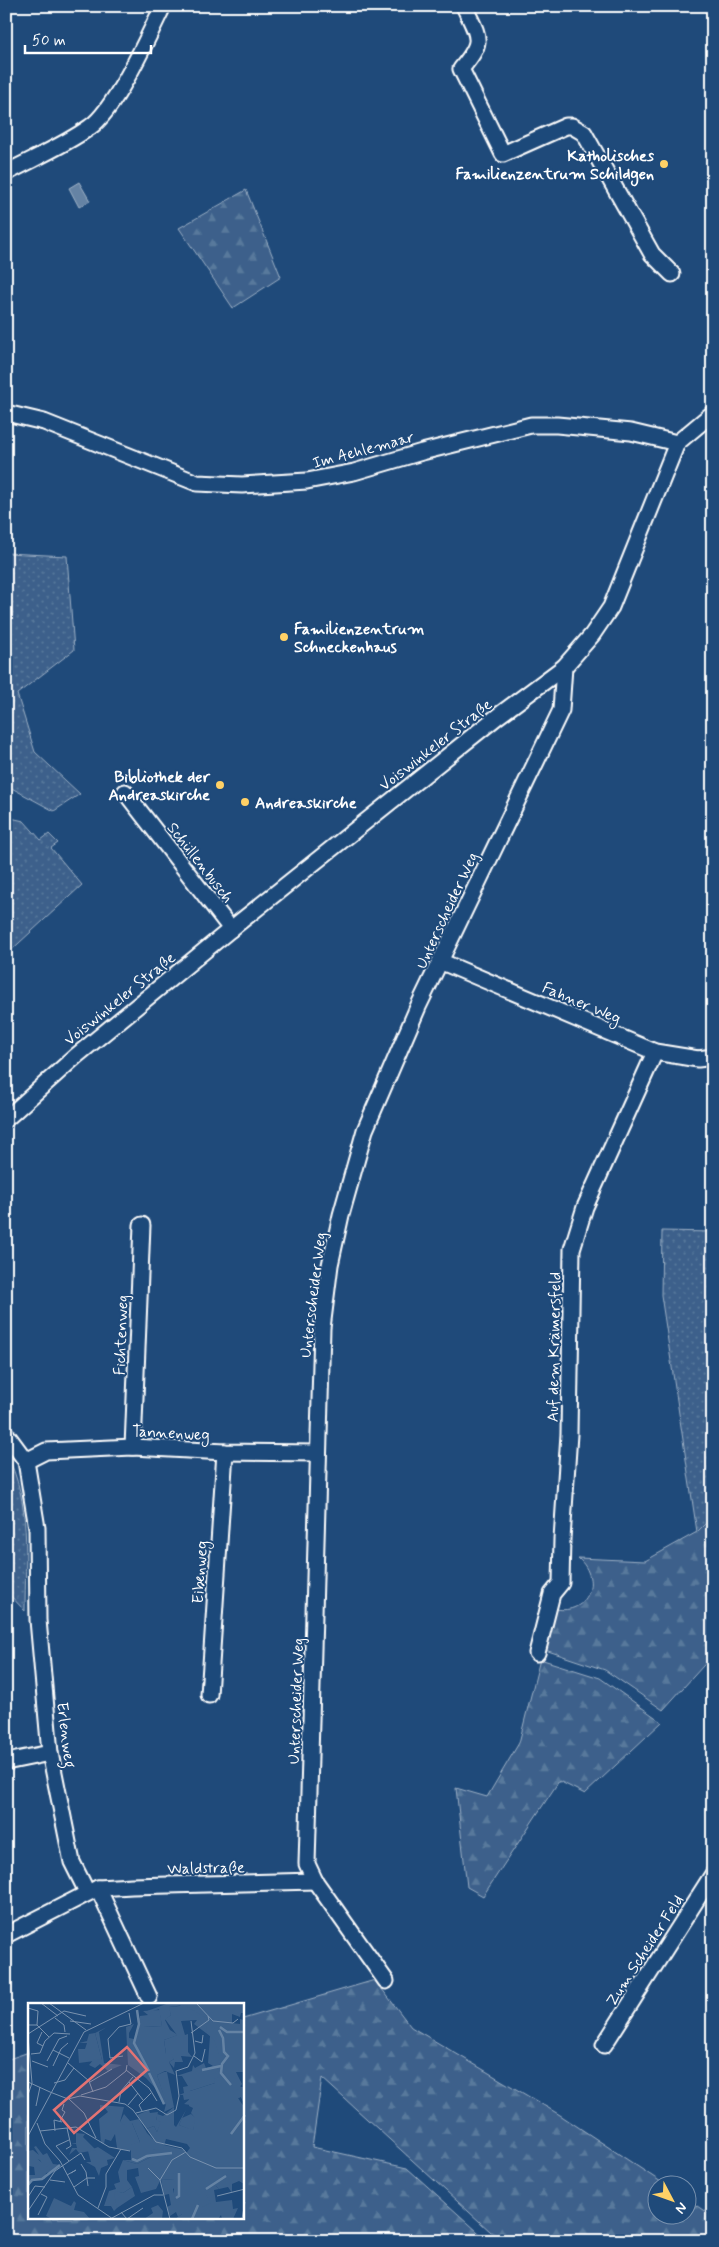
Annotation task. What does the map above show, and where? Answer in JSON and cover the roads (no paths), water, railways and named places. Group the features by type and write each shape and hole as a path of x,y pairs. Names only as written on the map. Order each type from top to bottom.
{"street":[{"path":"6,172 91,126 104,113 140,54 163,6"},
{"path":"464,6 478,36 475,52 461,69 503,154 566,126 572,126 584,133 652,254 672,274"},
{"name":"Im Aehlemaar","path":"6,413 44,422 197,483 266,484 307,481 354,472 430,449 531,425 557,425 631,432 677,443"},
{"name":"Voiswinkeler Straße","path":"6,1119 76,1056 230,929 498,716 564,667 592,635 610,607 677,443 713,413"},
{"name":"Unterscheider Weg","path":"386,1981 316,1881 307,1864 322,1328 330,1265 341,1215 365,1130 396,1056 561,710 564,667"},
{"name":"Schüllenbusch","path":"125,792 230,929"},
{"name":"Fahner Weg","path":"442,962 655,1052 698,1059 713,1057"},
{"name":"Auf dem Krämersfeld","path":"536,1653 552,1594 561,1583 569,1434 572,1249 585,1207 655,1052"},
{"name":"Fichtenweg","path":"133,1447 142,1225"},
{"name":"Erlenweg","path":"6,1434 26,1461 38,1528 38,1620 50,1753 72,1862 92,1890"},
{"name":"Tannenweg","path":"26,1461 46,1450 133,1447 225,1452 318,1453"},
{"name":"Eibenweg","path":"209,1694 225,1452"},
{"path":"6,1762 50,1753"},
{"name":"Zum Scheider Feld","path":"604,2044 713,1874"},
{"name":"Waldstraße","path":"6,1935 92,1890 132,1886 316,1881"},
{"path":"92,1890 149,1997"}],"place":[{"name":"Katholisches Familienzentrum Schildgen","path":"664,164"},
{"name":"Familienzentrum Schneckenhaus","path":"284,637"},
{"name":"Bibliothek der Andreaskirche","path":"220,785"},
{"name":"Andreaskirche","path":"245,802"}]}
